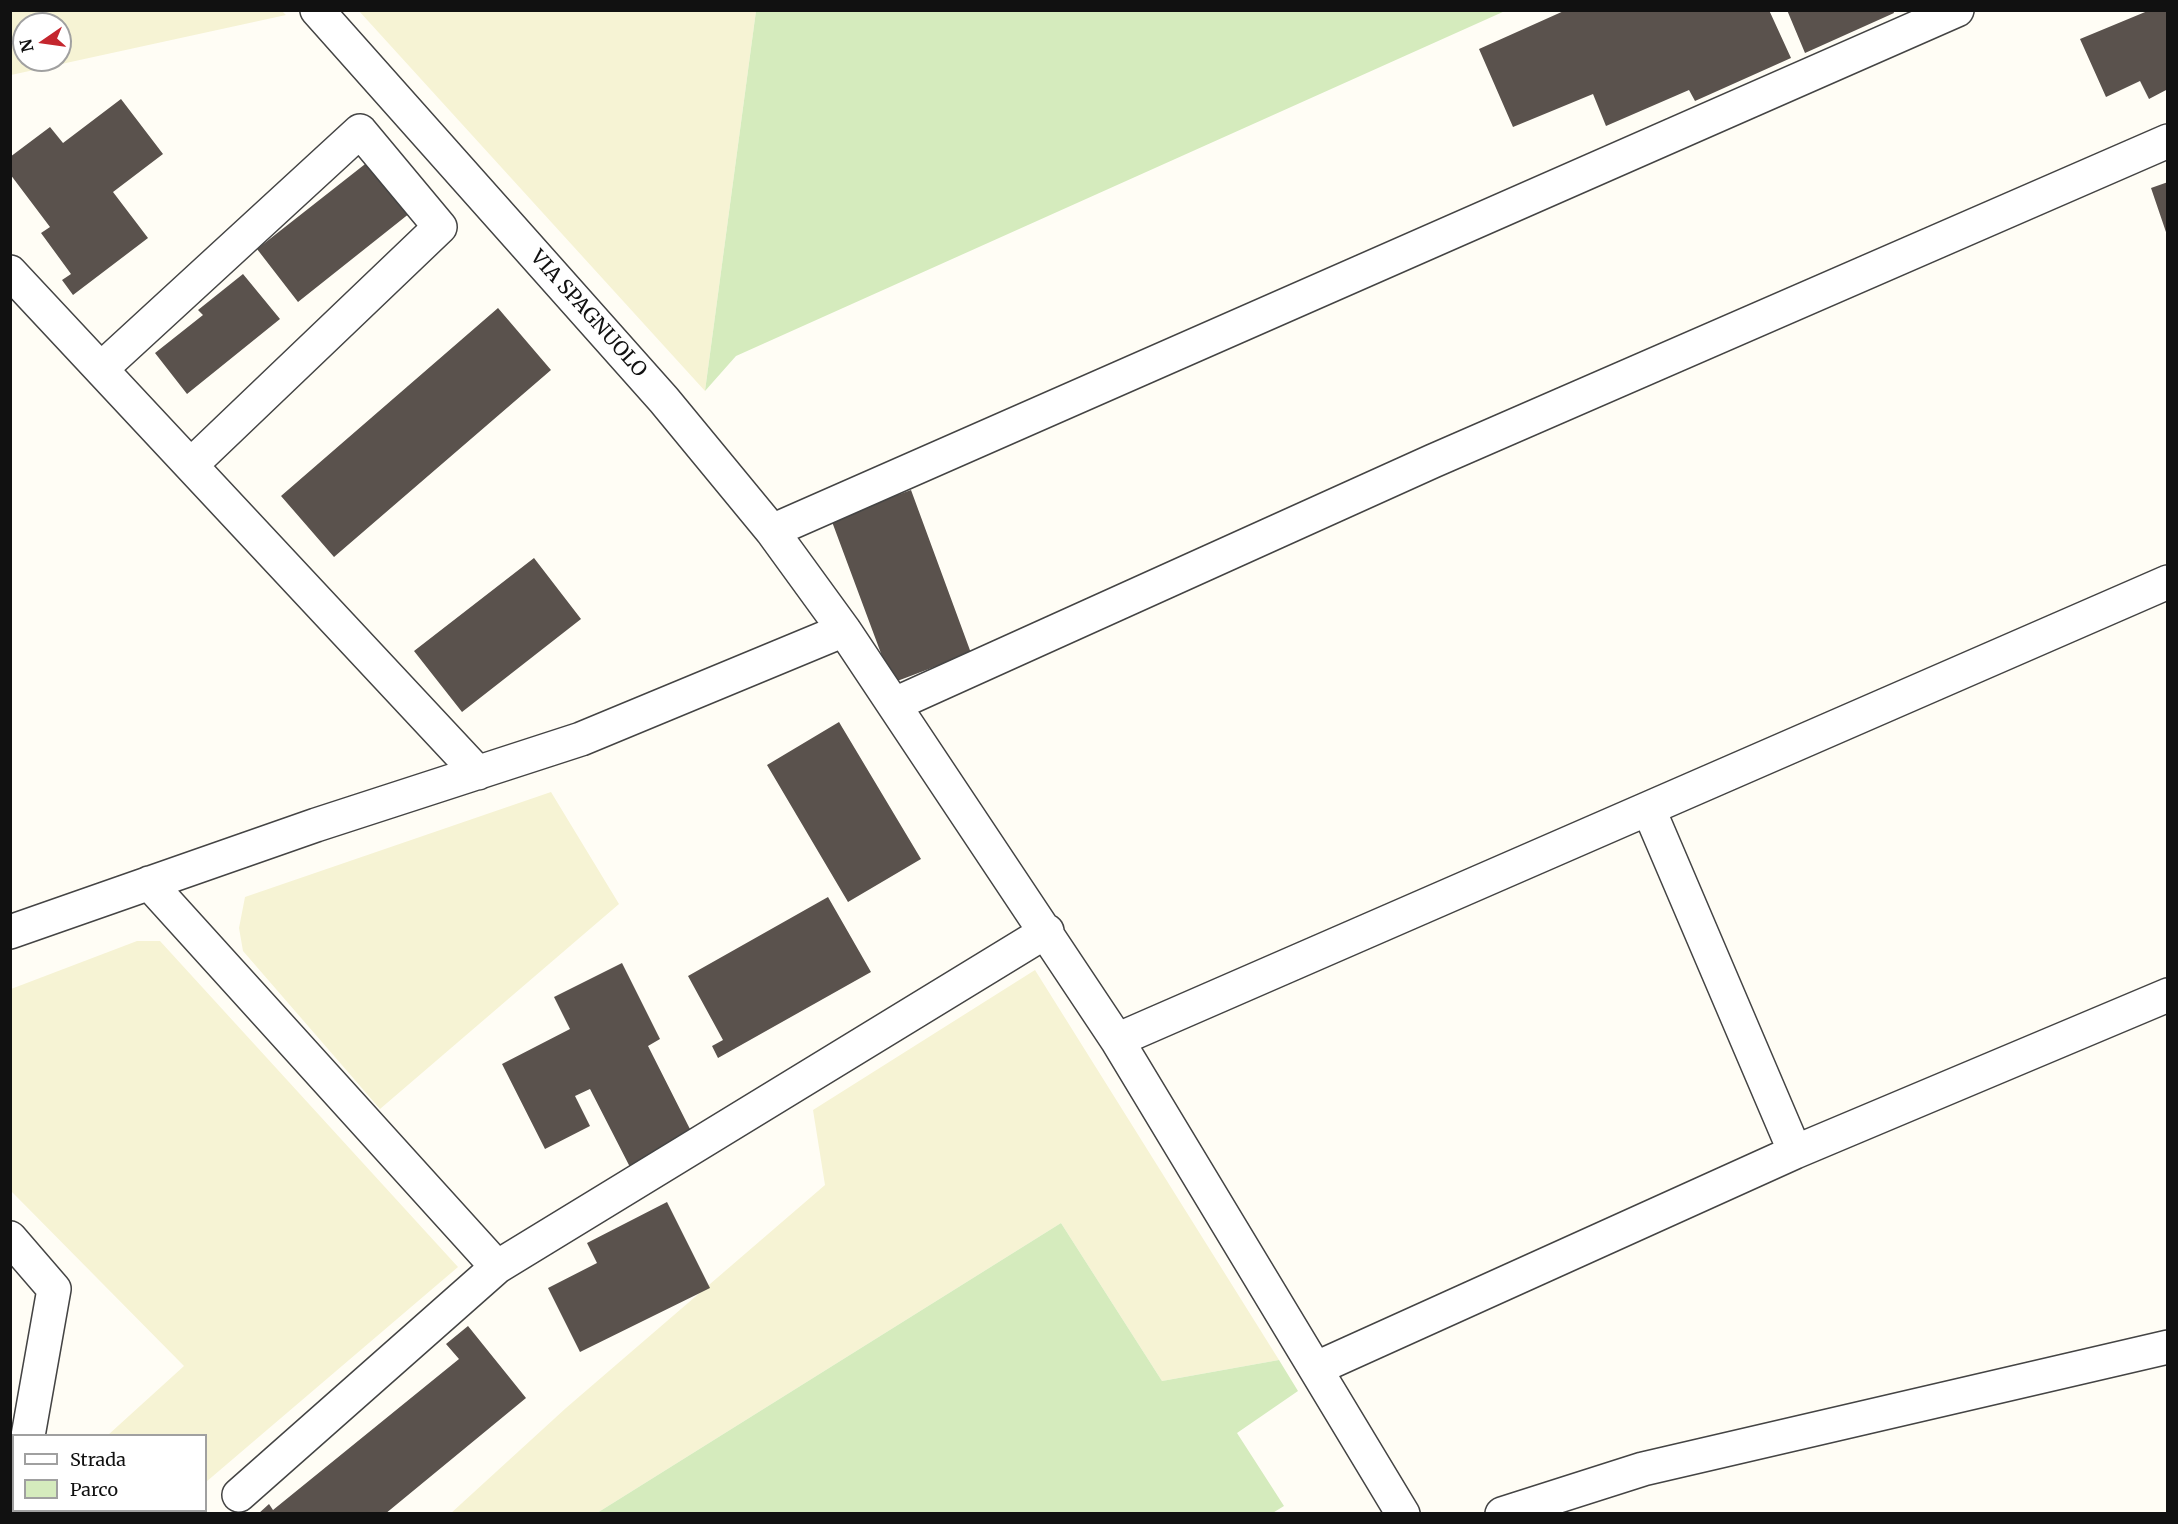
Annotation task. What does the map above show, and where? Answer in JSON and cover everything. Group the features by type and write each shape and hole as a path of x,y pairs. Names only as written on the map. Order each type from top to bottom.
{"street":[{"name":"VIA SPAGNUOLO","path":"317,10 664,400 772,531 844,630 1118,1040 1403,1514"},
{"path":"772,531 1957,10"},
{"path":"100,369 360,130 440,227 191,465"},
{"path":"895,704 1433,461 2168,141"},
{"path":"11,274 478,773"},
{"path":"1118,1040 2168,582"},
{"path":"10,932 316,825 581,740 844,630"},
{"path":"1649,810 1795,1152"},
{"path":"149,883 497,1267"},
{"path":"239,1495 497,1267 1047,931"},
{"path":"1317,1368 1795,1152 2168,995"},
{"path":"10,1238 54,1289 28,1434"},
{"path":"1502,1514 1642,1469 2168,1347"}],"shaded area":[{"path":"281,10 286,15 72,62 72,12 12,12 12,72 25,72 11,75 11,11"},
{"path":"359,11 756,11 705,391"},
{"path":"551,792 619,904 380,1109 243,951 239,928 245,897"},
{"path":"137,941 160,941 458,1267 207,1481 207,1434 109,1434 184,1366 11,1191 11,989"},
{"path":"1035,970 1279,1360 1162,1381 1061,1223 597,1513 450,1514 566,1408 825,1185 813,1110"}],"green space":[{"path":"756,10 1505,11 736,356 705,391"},
{"path":"1061,1223 1162,1381 1279,1360 1298,1391 1237,1433 1284,1506 1271,1514 597,1513"}],"building":[{"path":"1566,10 1769,10 1791,58 1695,101 1689,90 1606,126 1593,94 1513,127 1479,49"},
{"path":"1787,10 1893,10 1894,13 1805,53"},
{"path":"2150,10 2168,10 2168,89 2149,99 2140,81 2106,97 2080,39"},
{"path":"121,99 163,154 113,192 148,238 73,295 62,280 71,274 41,233 50,227 10,174 10,157 50,127 63,143"},
{"path":"369,161 410,213 298,302 257,249"},
{"path":"2168,182 2168,235 2167,235 2151,188"},
{"path":"243,274 280,319 187,394 155,353 203,315 198,310"},
{"path":"498,308 551,370 334,557 281,496"},
{"path":"911,490 971,653 892,683 831,519"},
{"path":"534,558 581,619 462,712 414,651"},
{"path":"839,722 921,859 848,902 767,765"},
{"path":"828,897 871,972 718,1058 712,1046 723,1040 688,976"},
{"path":"622,963 660,1039 648,1046 694,1137 631,1169 590,1089 575,1096 590,1126 545,1149 502,1064 570,1029 554,997"},
{"path":"667,1202 710,1288 580,1352 548,1288 597,1263 587,1243"},
{"path":"468,1326 526,1398 385,1514 258,1514 269,1504 273,1510 459,1359 446,1344"}]}
